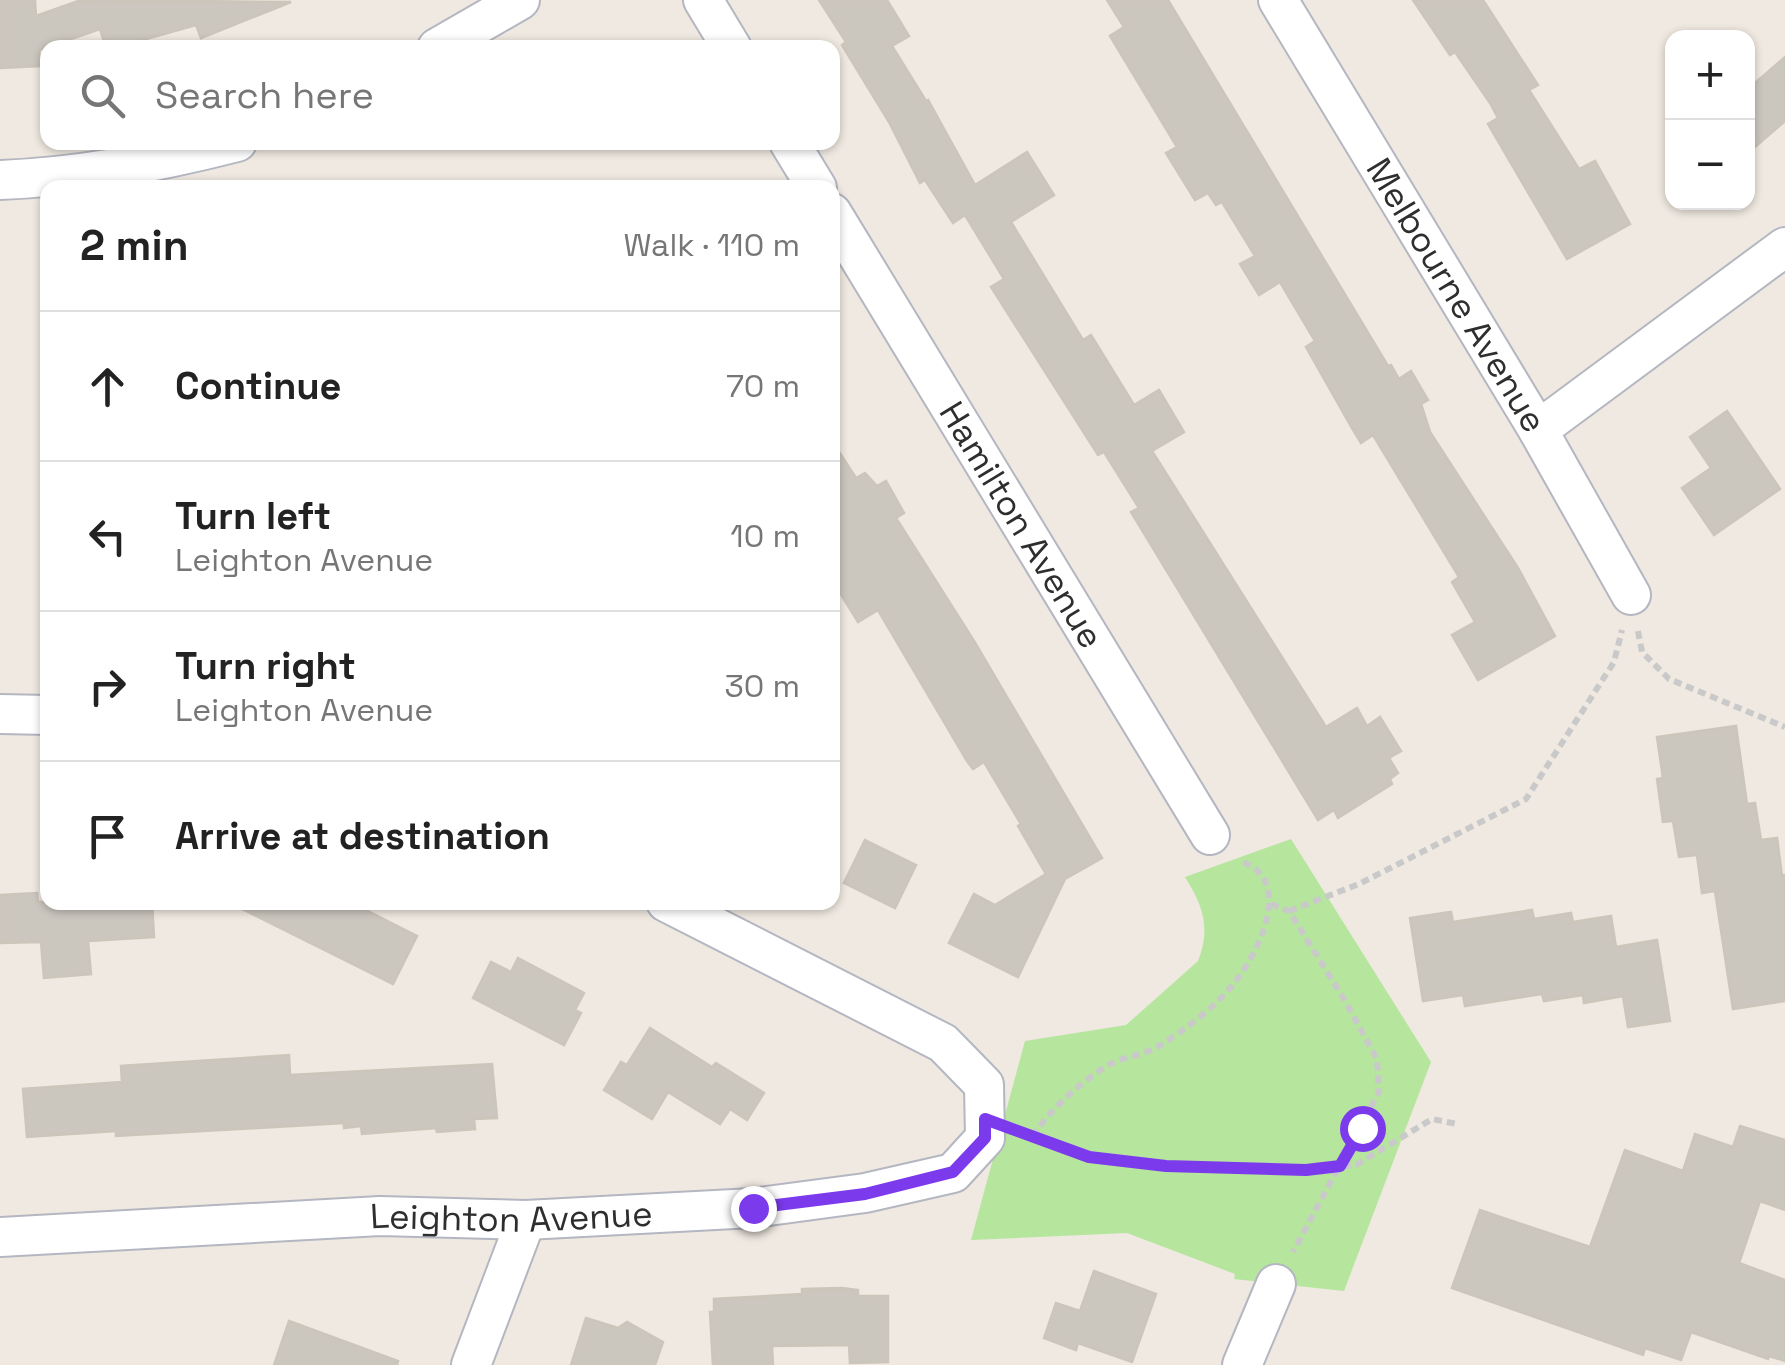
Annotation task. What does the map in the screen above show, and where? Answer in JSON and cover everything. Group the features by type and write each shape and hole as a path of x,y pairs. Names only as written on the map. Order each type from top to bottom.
{"street":[{"path":"451,40 520,0"},
{"path":"703,0 727,40"},
{"name":"Melbourne Avenue","path":"1278,0 1538,430 1631,595"},
{"path":"0,180 48,178 158,163 207,150"},
{"path":"795,150 812,180"},
{"name":"Hamilton Avenue","path":"840,227 1210,835"},
{"path":"1538,430 1785,248"},
{"path":"0,714 40,715"},
{"path":"682,910 943,1043 984,1086 985,1119"},
{"name":"Leighton Avenue","path":"0,1238 380,1216 526,1220 753,1208 865,1194 953,1172 985,1138 985,1119"},
{"path":"471,1365 526,1220"},
{"path":"1242,1365 1276,1284"}],"path":[{"path":"1631,595 1642,652 1668,679 1785,727"},
{"path":"1288,911 1359,884 1526,799 1614,662 1631,595"},
{"path":"1032,1136 1051,1110 1107,1066 1159,1047 1207,1010 1238,978 1261,934 1271,904 1267,883 1248,864 1212,852 1210,835"},
{"path":"1271,904 1288,911 1344,999 1376,1059 1378,1092 1276,1284"},
{"path":"985,1119 1089,1157 1166,1166 1306,1170 1356,1165 1432,1120 1457,1124"}],"green space":[{"path":"1291,839 1431,1062 1344,1291 1234,1279 1235,1274 1127,1233 971,1240 1025,1041 1126,1025 1198,961 1204,938 1203,918 1185,877"}],"building":[{"path":"0,0 35,0 36,16 81,0 291,2 201,38 196,25 143,40 103,40 100,29 68,40 40,40 40,66 0,68"},
{"path":"819,0 887,0 909,36 892,46 928,100 975,185 1027,152 1054,195 1011,222 1083,340 1091,335 1134,405 1159,390 1184,432 1152,451 1326,727 1357,708 1367,726 1380,717 1401,751 1389,758 1398,773 1390,779 1392,784 1338,818 1334,810 1318,820 1131,512 1139,508 1104,452 1098,455 991,287 1004,279 965,215 953,223 925,180 920,183 889,122 842,45 846,42"},
{"path":"1107,0 1168,0 1388,366 1399,379 1411,371 1428,400 1421,404 1430,432 1518,568 1555,636 1478,680 1452,635 1475,622 1452,582 1459,577 1373,435 1361,443 1306,347 1315,341 1280,282 1259,295 1240,264 1255,256 1222,202 1216,205 1208,193 1195,200 1166,153 1177,147 1110,36 1124,27"},
{"path":"1413,0 1483,0 1538,85 1529,90 1579,169 1595,161 1630,224 1567,259 1488,124 1498,118 1490,103 1455,52 1450,55"},
{"path":"1785,57 1785,121 1755,147 1755,120 1755,83"},
{"path":"1727,411 1780,489 1714,535 1682,488 1711,468 1690,437"},
{"path":"840,453 856,478 865,473 877,486 886,481 904,513 896,518 1102,858 1065,879 1018,977 949,943 974,894 995,905 1046,874 984,762 973,769 967,761 878,610 858,622 840,593"},
{"path":"1736,726 1747,804 1755,803 1761,840 1777,838 1782,876 1785,875 1785,1001 1733,1009 1715,891 1702,893 1697,855 1679,857 1673,821 1663,822 1657,779 1663,778 1657,737"},
{"path":"865,840 916,865 895,908 844,883"},
{"path":"37,893 40,910 152,910 154,937 88,941 91,974 44,978 41,942 0,943 0,895"},
{"path":"244,910 366,910 417,936 393,984"},
{"path":"1532,910 1534,919 1571,913 1573,922 1611,916 1616,947 1657,940 1670,1021 1628,1027 1623,996 1584,1003 1583,995 1544,1001 1542,994 1465,1006 1463,995 1423,1001 1410,918 1451,912 1453,922"},
{"path":"518,958 584,993 575,1010 581,1013 564,1045 473,998 491,962 511,972"},
{"path":"650,1028 712,1067 716,1063 764,1093 747,1120 730,1109 720,1124 668,1092 652,1119 604,1090 621,1062 627,1065"},
{"path":"289,1055 290,1075 492,1064 497,1118 474,1119 475,1129 437,1132 436,1128 362,1134 361,1126 344,1128 344,1123 27,1137 23,1089 122,1082 121,1066"},
{"path":"1740,1126 1785,1140 1785,1210 1760,1201 1739,1263 1785,1280 1785,1361 1769,1356 1768,1359 1691,1332 1681,1360 1645,1348 1643,1355 1452,1288 1480,1210 1590,1247 1625,1150 1683,1171 1695,1134 1733,1147"},
{"path":"1094,1271 1156,1294 1132,1362 1078,1343 1076,1350 1044,1338 1056,1303 1080,1311"},
{"path":"858,1290 858,1296 888,1296 888,1362 850,1363 849,1345 772,1346 773,1365 713,1365 710,1312 714,1312 714,1299"},
{"path":"586,1318 618,1328 627,1322 663,1342 655,1365 571,1365"},
{"path":"289,1321 398,1361 397,1365 274,1365"}],"route":[{"path":"753,1208 865,1194 953,1172 985,1138 985,1119 1089,1157 1166,1166 1306,1170 1340,1166 1362,1128"}]}
